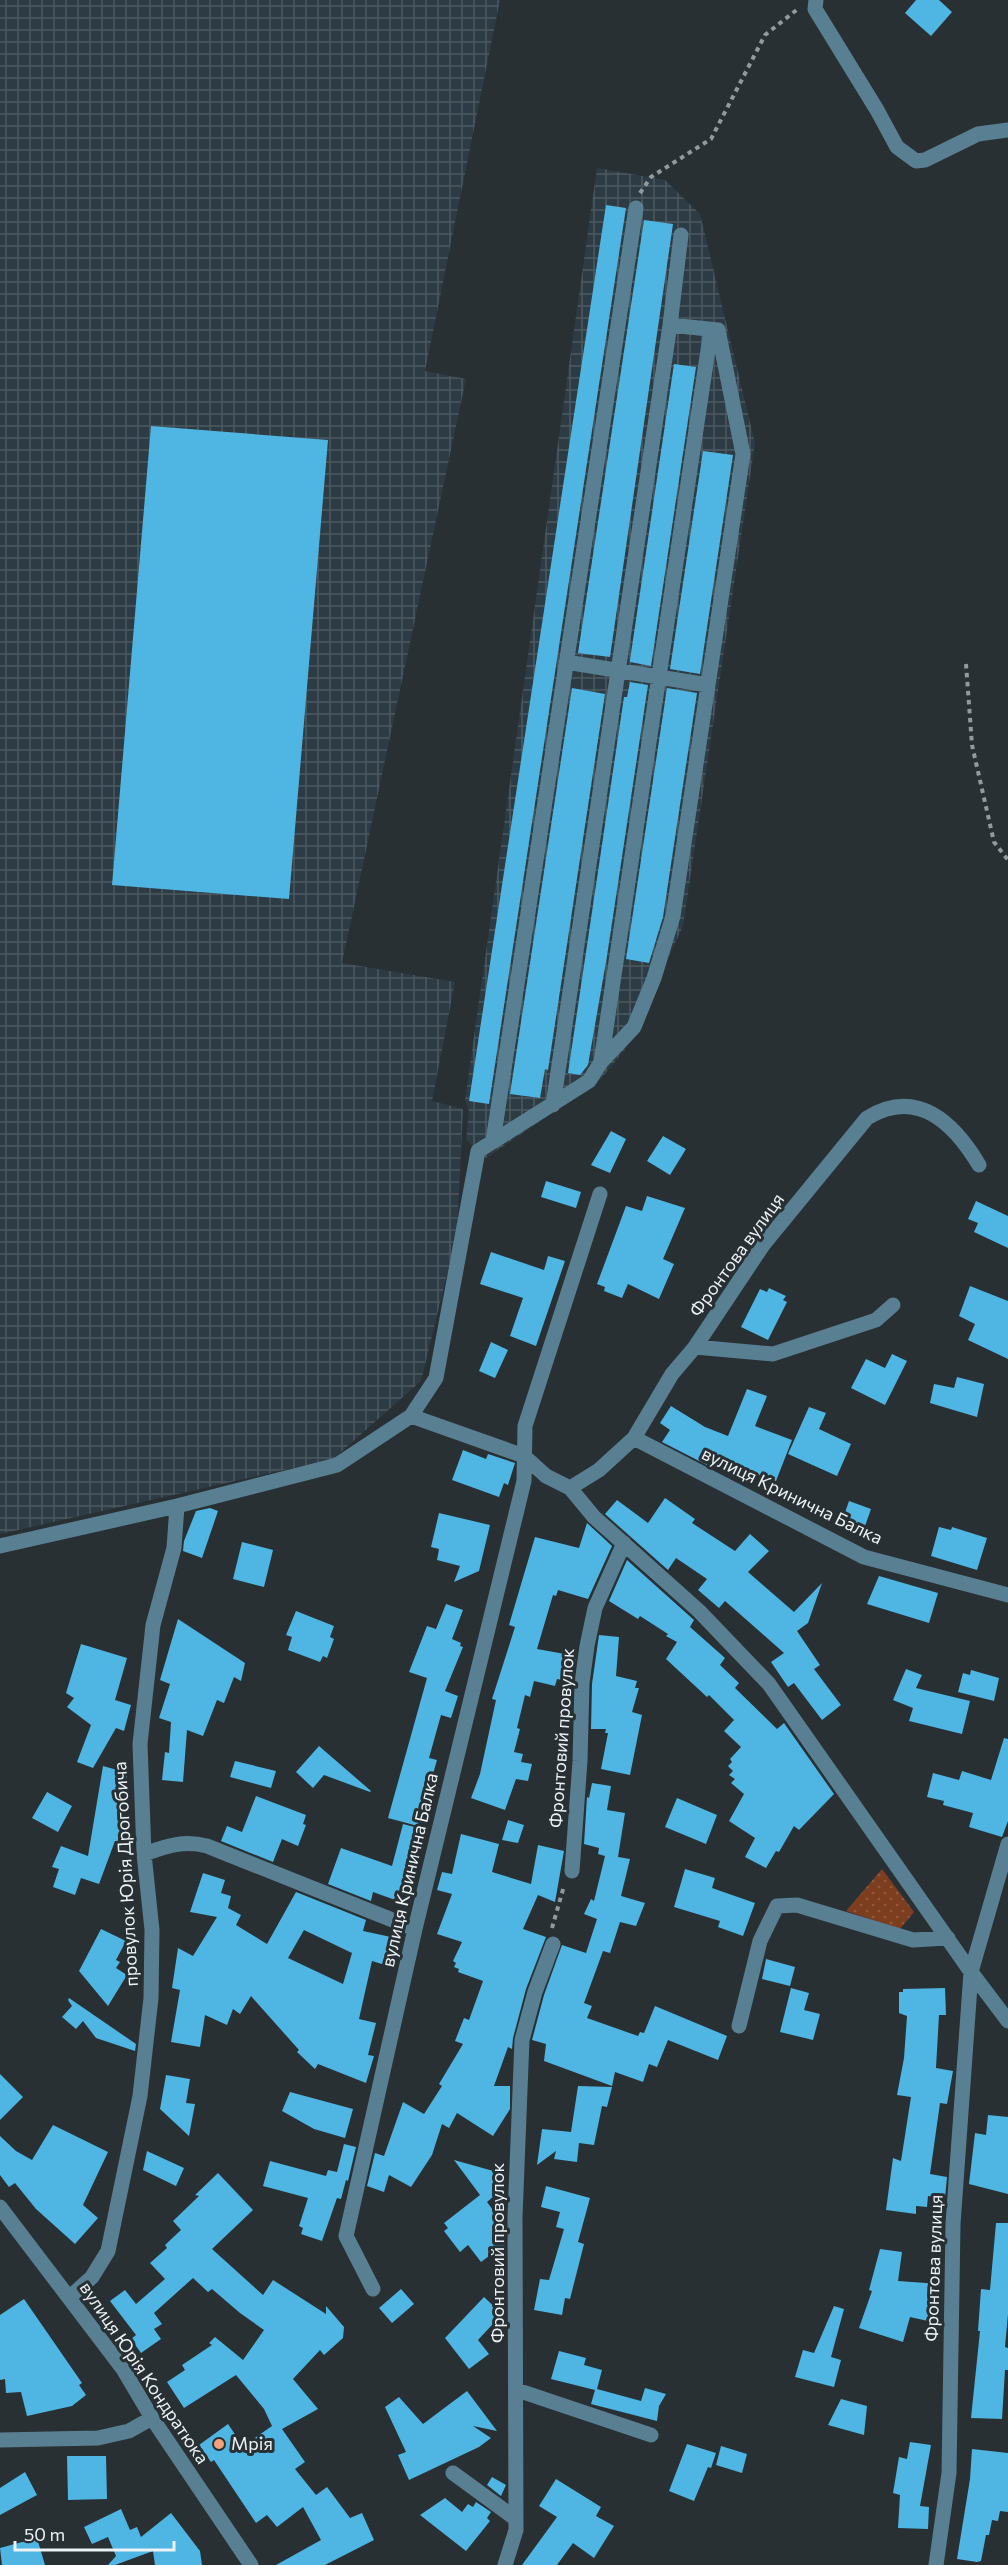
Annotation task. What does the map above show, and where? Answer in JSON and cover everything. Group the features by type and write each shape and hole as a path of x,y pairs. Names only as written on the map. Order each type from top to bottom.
{"street":[{"path":"816,0 815,9 897,147 916,161 925,160 978,134 1008,130"},
{"path":"492,1141 636,208"},
{"path":"553,1105 670,325 681,235"},
{"path":"0,1546 177,1506 337,1465 411,1416 436,1378 478,1151 589,1082 601,1062 634,1027 654,978 673,916 743,454 718,330 670,325"},
{"path":"601,1062 711,330"},
{"path":"566,662 708,685"},
{"name":"Фронтова вулиця","path":"570,1488 599,1470 634,1438 672,1374 695,1347 763,1245 867,1118 878,1111 904,1105 929,1112 964,1141 979,1165"},
{"name":"вулиця Кринична Балка","path":"373,2289 346,2236 415,1929 524,1480 525,1426 600,1194"},
{"path":"695,1347 773,1354 876,1320 893,1305"},
{"path":"411,1416 524,1456 546,1476 570,1488 594,1517 699,1611 769,1684 971,1972 1008,2021"},
{"name":"вулиця Кринична Балка","path":"634,1438 864,1557 1008,1595"},
{"name":"провулок Юрія Дрогобича","path":"70,2297 92,2277 108,2251 140,2096 151,1998 152,1930 144,1854 140,1744 153,1625 174,1548 177,1506"},
{"name":"Фронтовий провулок","path":"572,1871 586,1646 596,1608 624,1543"},
{"path":"144,1854 173,1843 190,1842 207,1846 415,1929"},
{"name":"Фронтова вулиця","path":"936,2565 949,2473 953,2224 971,1972 1008,1844"},
{"path":"739,2026 760,1941 777,1906 797,1905 913,1940 948,1938"},
{"name":"Фронтовий провулок","path":"505,2565 516,2530 515,2217 522,2040 553,1944"},
{"name":"вулиця Юрія Кондратюка","path":"0,2206 123,2369 152,2418 251,2565"},
{"path":"517,2390 651,2435"},
{"path":"0,2439 98,2438 129,2431 152,2418"},
{"path":"453,2473 516,2519"}],"path":[{"path":"636,208 640,192 651,177 711,139 765,35 800,7"},
{"path":"966,664 972,745 994,842 1008,860"},
{"path":"553,1944 552,1928 564,1888 572,1871"}],"shaded area":[{"path":"0,0 500,0 425,371 466,379 342,963 455,982 432,1101 463,1109 457,1233 421,1381 333,1459 0,1534"},
{"path":"597,168 665,180 700,214 755,443 683,926 626,1048 600,1080 486,1158 466,1140 469,1111 465,1100"},
{"path":"882,1869 914,1912 900,1929 846,1911"}],"building":[{"path":"916,0 939,0 952,12 931,36 905,13"},
{"path":"606,205 626,208 489,1104 469,1101"},
{"path":"644,220 673,224 610,657 578,653"},
{"path":"674,364 696,367 651,666 630,662 630,660"},
{"path":"151,426 328,440 289,899 112,885"},
{"path":"703,451 733,455 700,674 670,669"},
{"path":"630,682 648,685 588,1065 580,1075 568,1073 624,697 627,697"},
{"path":"572,688 605,694 548,1070 545,1069 540,1098 510,1094"},
{"path":"667,688 697,693 663,917 649,963 626,959"},
{"path":"611,1131 626,1139 610,1173 591,1165"},
{"path":"663,1136 686,1149 670,1175 647,1161"},
{"path":"546,1181 581,1192 576,1208 541,1197"},
{"path":"647,1196 685,1208 663,1259 674,1264 659,1299 628,1284 622,1298 604,1291 605,1287 597,1284 626,1206 642,1211"},
{"path":"976,1201 1008,1216 1008,1248 974,1232 978,1223 968,1219"},
{"path":"491,1252 544,1270 548,1256 565,1261 536,1346 510,1336 523,1298 480,1284"},
{"path":"970,1286 1008,1301 1008,1359 968,1340 975,1324 959,1316"},
{"path":"769,1288 786,1296 783,1300 787,1302 768,1340 741,1327 760,1289 767,1292"},
{"path":"491,1342 508,1350 495,1378 479,1371"},
{"path":"892,1354 907,1361 885,1405 851,1388 866,1359 885,1368"},
{"path":"957,1377 984,1384 977,1417 930,1403 934,1384 954,1388"},
{"path":"747,1389 767,1396 755,1426 792,1440 776,1481 713,1458 709,1466 662,1442 670,1430 660,1423 671,1406 705,1427 728,1436"},
{"path":"809,1407 826,1413 819,1429 851,1444 837,1476 788,1454"},
{"path":"463,1450 486,1459 488,1454 515,1463 508,1485 504,1483 499,1497 452,1480"},
{"path":"665,1498 695,1519 692,1523 735,1551 750,1534 769,1551 748,1572 794,1612 822,1583 808,1623 797,1631 820,1665 814,1669 841,1705 822,1720 794,1683 788,1687 771,1662 784,1653 725,1601 719,1608 698,1590 707,1579 676,1558 668,1570 605,1514 617,1500 648,1523"},
{"path":"849,1501 871,1509 863,1532 841,1524"},
{"path":"210,1508 218,1511 202,1558 183,1551 184,1541 196,1511"},
{"path":"439,1513 490,1525 479,1571 454,1582 460,1566 437,1560 439,1549 431,1547"},
{"path":"587,1523 612,1546 588,1599 558,1590 556,1596 553,1595 537,1649 576,1656 572,1682 557,1679 555,1686 534,1681 530,1697 525,1695 514,1752 523,1754 521,1762 532,1764 528,1781 516,1779 505,1810 471,1798 480,1774 496,1700 492,1699 515,1627 509,1625 535,1537 579,1548"},
{"path":"939,1527 951,1530 952,1527 987,1538 977,1570 931,1556"},
{"path":"242,1542 273,1550 264,1587 233,1579"},
{"path":"627,1560 694,1620 690,1627 725,1658 720,1665 739,1683 735,1688 777,1729 784,1723 834,1794 799,1830 794,1826 779,1852 776,1851 766,1868 745,1857 755,1838 729,1821 744,1794 731,1783 735,1779 729,1775 733,1771 728,1766 732,1762 730,1759 741,1747 724,1731 734,1720 709,1695 707,1697 666,1659 677,1642 640,1616 638,1619 609,1601"},
{"path":"879,1576 938,1593 929,1623 867,1604"},
{"path":"446,1604 463,1610 452,1639 461,1643 460,1646 463,1647 445,1691 458,1696 451,1718 441,1715 429,1758 437,1760 418,1826 388,1818 427,1678 409,1672 427,1626 436,1629"},
{"path":"296,1611 334,1626 330,1637 334,1639 327,1658 323,1656 320,1662 288,1650 292,1637 286,1635"},
{"path":"178,1619 245,1663 241,1681 234,1677 224,1703 217,1700 203,1736 187,1730 183,1782 162,1780 165,1752 169,1753 171,1722 159,1718 170,1684 160,1680"},
{"path":"599,1635 619,1637 616,1676 637,1681 635,1688 639,1688 632,1712 642,1715 630,1775 601,1769 608,1733 605,1733 606,1729 591,1729 592,1684"},
{"path":"81,1644 127,1658 115,1700 131,1705 124,1731 116,1728 93,1768 77,1762 91,1725 67,1707 74,1698 66,1693"},
{"path":"906,1669 922,1675 916,1688 970,1701 962,1734 909,1721 913,1708 893,1700"},
{"path":"971,1670 999,1678 994,1701 958,1692 963,1673 970,1675"},
{"path":"1004,1738 1008,1739 1008,1821 1002,1837 969,1827 973,1813 943,1805 944,1801 927,1797 933,1773 959,1780 962,1771 991,1780"},
{"path":"319,1746 371,1791 324,1775 313,1788 296,1772"},
{"path":"235,1761 276,1771 271,1788 230,1777"},
{"path":"103,1766 128,1773 119,1805 124,1806 118,1841 115,1841 99,1884 81,1878 75,1895 53,1887 59,1869 52,1867 61,1846 88,1856"},
{"path":"592,1783 611,1786 607,1810 625,1813 618,1857 630,1859 621,1896 645,1903 636,1926 620,1922 610,1953 603,1951 584,2003 592,2006 587,2018 638,2036 640,2032 644,2033 655,2006 727,2036 718,2060 668,2040 657,2067 649,2064 643,2082 615,2072 612,2086 544,2061 546,2044 532,2040 544,1995 562,1945 586,1953 597,1919 584,1914 591,1899 594,1901 605,1856 598,1854 599,1848 584,1844 587,1797 589,1798"},
{"path":"47,1792 72,1806 58,1832 32,1818"},
{"path":"256,1796 306,1815 303,1824 306,1825 298,1846 282,1839 273,1862 221,1841 227,1826 242,1832"},
{"path":"677,1798 717,1815 706,1844 665,1827"},
{"path":"508,1820 524,1825 518,1843 502,1840"},
{"path":"403,1824 426,1830 420,1850 416,1849 398,1901 373,1892 371,1901 328,1884 341,1848 392,1866"},
{"path":"461,1834 499,1844 492,1872 531,1884 538,1845 564,1851 555,1902 538,1895 523,1929 546,1937 526,1989 512,2049 508,2047 494,2086 510,2086 510,2109 493,2136 457,2113 449,2128 442,2124 432,2155 411,2187 389,2175 384,2192 367,2186 375,2153 384,2156 403,2102 424,2114 442,2086 439,2084 463,2044 455,2041 464,2018 469,2020 483,1981 458,1972 459,1969 454,1967 456,1963 453,1961 462,1942 437,1934 452,1894 437,1890 442,1872 452,1874"},
{"path":"685,1869 715,1878 712,1888 755,1903 743,1936 718,1927 720,1921 674,1907"},
{"path":"203,1873 225,1880 221,1893 231,1896 228,1908 241,1915 236,1925 267,1944 296,1892 366,1920 363,1931 391,1937 385,1965 372,1961 359,2019 376,2023 368,2055 374,2056 366,2083 318,2064 315,2069 297,2052 299,2050 251,1996 240,2014 233,2009 227,2025 205,2015 200,2047 171,2042 180,1990 172,1988 178,1948 193,1956 217,1917 190,1912","holes":["304,1930 352,1953 343,1984 288,1958"]},
{"path":"101,1929 126,1941 116,1960 120,1962 116,1968 127,1975 108,2006 79,1971"},
{"path":"766,1959 795,1967 790,1986 762,1979"},
{"path":"791,1988 809,1993 804,2010 820,2014 813,2040 780,2032"},
{"path":"945,1988 946,2015 939,2015 936,2068 953,2071 947,2104 940,2103 930,2174 947,2177 945,2198 928,2196 927,2207 916,2206 916,2214 886,2210 893,2158 901,2161 911,2097 897,2095 904,2058 907,2016 899,2013 899,1992 903,1992 903,1989"},
{"path":"69,1998 136,2044 135,2051 96,2038 83,2021 76,2029 62,2017 72,2006"},
{"path":"0,2074 23,2097 0,2120"},
{"path":"166,2075 190,2079 186,2103 195,2104 189,2136 160,2109"},
{"path":"578,2086 612,2087 607,2107 602,2106 594,2145 579,2143 577,2162 554,2159 556,2151 537,2165 542,2129 571,2132"},
{"path":"290,2092 353,2109 345,2138 314,2129 282,2111"},
{"path":"988,2115 1008,2117 1008,2194 969,2184 975,2133 986,2135"},
{"path":"53,2125 108,2152 83,2205 98,2218 75,2244 36,2209 15,2183 9,2187 0,2175 0,2136 16,2151 32,2160"},
{"path":"344,2144 356,2147 348,2181 346,2180 341,2199 337,2198 322,2241 301,2234 303,2228 299,2226 308,2198 263,2186 270,2161 326,2176 328,2170 337,2172"},
{"path":"147,2151 184,2168 176,2186 143,2170"},
{"path":"454,2160 497,2172 507,2185 487,2202 505,2226 504,2256 489,2256 481,2262 468,2245 460,2252 444,2231 448,2228 444,2223 480,2195"},
{"path":"218,2173 253,2210 212,2249 263,2295 273,2280 326,2314 326,2306 344,2327 343,2338 324,2355 320,2350 293,2379 318,2409 282,2429 305,2462 295,2469 316,2495 327,2487 350,2518 362,2513 374,2540 325,2565 276,2565 321,2540 303,2507 277,2527 267,2515 256,2523 214,2460 211,2462 199,2445 228,2424 243,2446 272,2426 264,2409 236,2375 184,2408 167,2382 185,2370 182,2365 212,2345 209,2343 215,2337 243,2360 264,2330 212,2289 208,2292 193,2278 154,2313 162,2324 154,2329 161,2339 141,2353 131,2339 136,2335 110,2301 125,2290 136,2304 165,2279 150,2263 167,2248 165,2245 181,2230 173,2221 199,2196 195,2195"},
{"path":"546,2186 590,2198 578,2242 584,2244 570,2299 565,2298 562,2315 534,2310 540,2279 549,2280 564,2229 556,2227 560,2212 541,2207"},
{"path":"996,2223 1008,2223 1008,2314 1005,2347 1008,2348 1008,2370 1005,2370 1002,2419 971,2418 980,2331 978,2331 981,2289 990,2290"},
{"path":"880,2249 902,2252 898,2281 940,2284 937,2323 910,2317 903,2342 859,2328 872,2291 869,2290"},
{"path":"401,2289 414,2304 392,2323 379,2308"},
{"path":"484,2297 502,2314 478,2340 489,2354 469,2369 445,2338"},
{"path":"24,2299 82,2383 79,2385 86,2395 72,2406 27,2416 21,2392 6,2393 5,2379 0,2380 0,2315"},
{"path":"834,2306 844,2309 831,2357 841,2360 834,2387 795,2377 803,2350 814,2353"},
{"path":"559,2351 586,2358 584,2365 602,2370 597,2389 641,2401 645,2388 666,2394 659,2406 657,2421 591,2404 595,2390 551,2379"},
{"path":"467,2391 497,2431 473,2426 491,2438 479,2447 409,2480 398,2455 406,2452 385,2407 399,2397 423,2424"},
{"path":"841,2399 867,2406 864,2435 828,2425"},
{"path":"910,2442 931,2445 920,2506 929,2507 928,2529 898,2528 900,2495 893,2493 899,2457 907,2459"},
{"path":"687,2444 716,2453 694,2501 669,2491"},
{"path":"721,2446 747,2454 742,2473 716,2465"},
{"path":"972,2449 1008,2453 1008,2512 1000,2511 998,2521 992,2520 989,2535 986,2535 981,2561 977,2562 957,2559 970,2479"},
{"path":"67,2456 106,2456 107,2499 68,2500"},
{"path":"25,2472 37,2495 0,2515 0,2488"},
{"path":"492,2477 506,2485 501,2496 487,2485"},
{"path":"556,2479 601,2507 596,2516 614,2526 594,2558 573,2543 557,2565 522,2565 557,2517 539,2506"},
{"path":"445,2498 462,2512 468,2504 473,2507 476,2502 491,2512 487,2518 490,2521 466,2551 420,2515"},
{"path":"121,2509 130,2530 137,2527 141,2537 171,2513 200,2551 202,2565 155,2565 153,2551 115,2565 108,2565 116,2556 108,2537 92,2544 84,2527"},
{"path":"37,2538 45,2565 2,2565 0,2548"}],"place":[{"name":"Мрія","path":"219,2444"}]}
